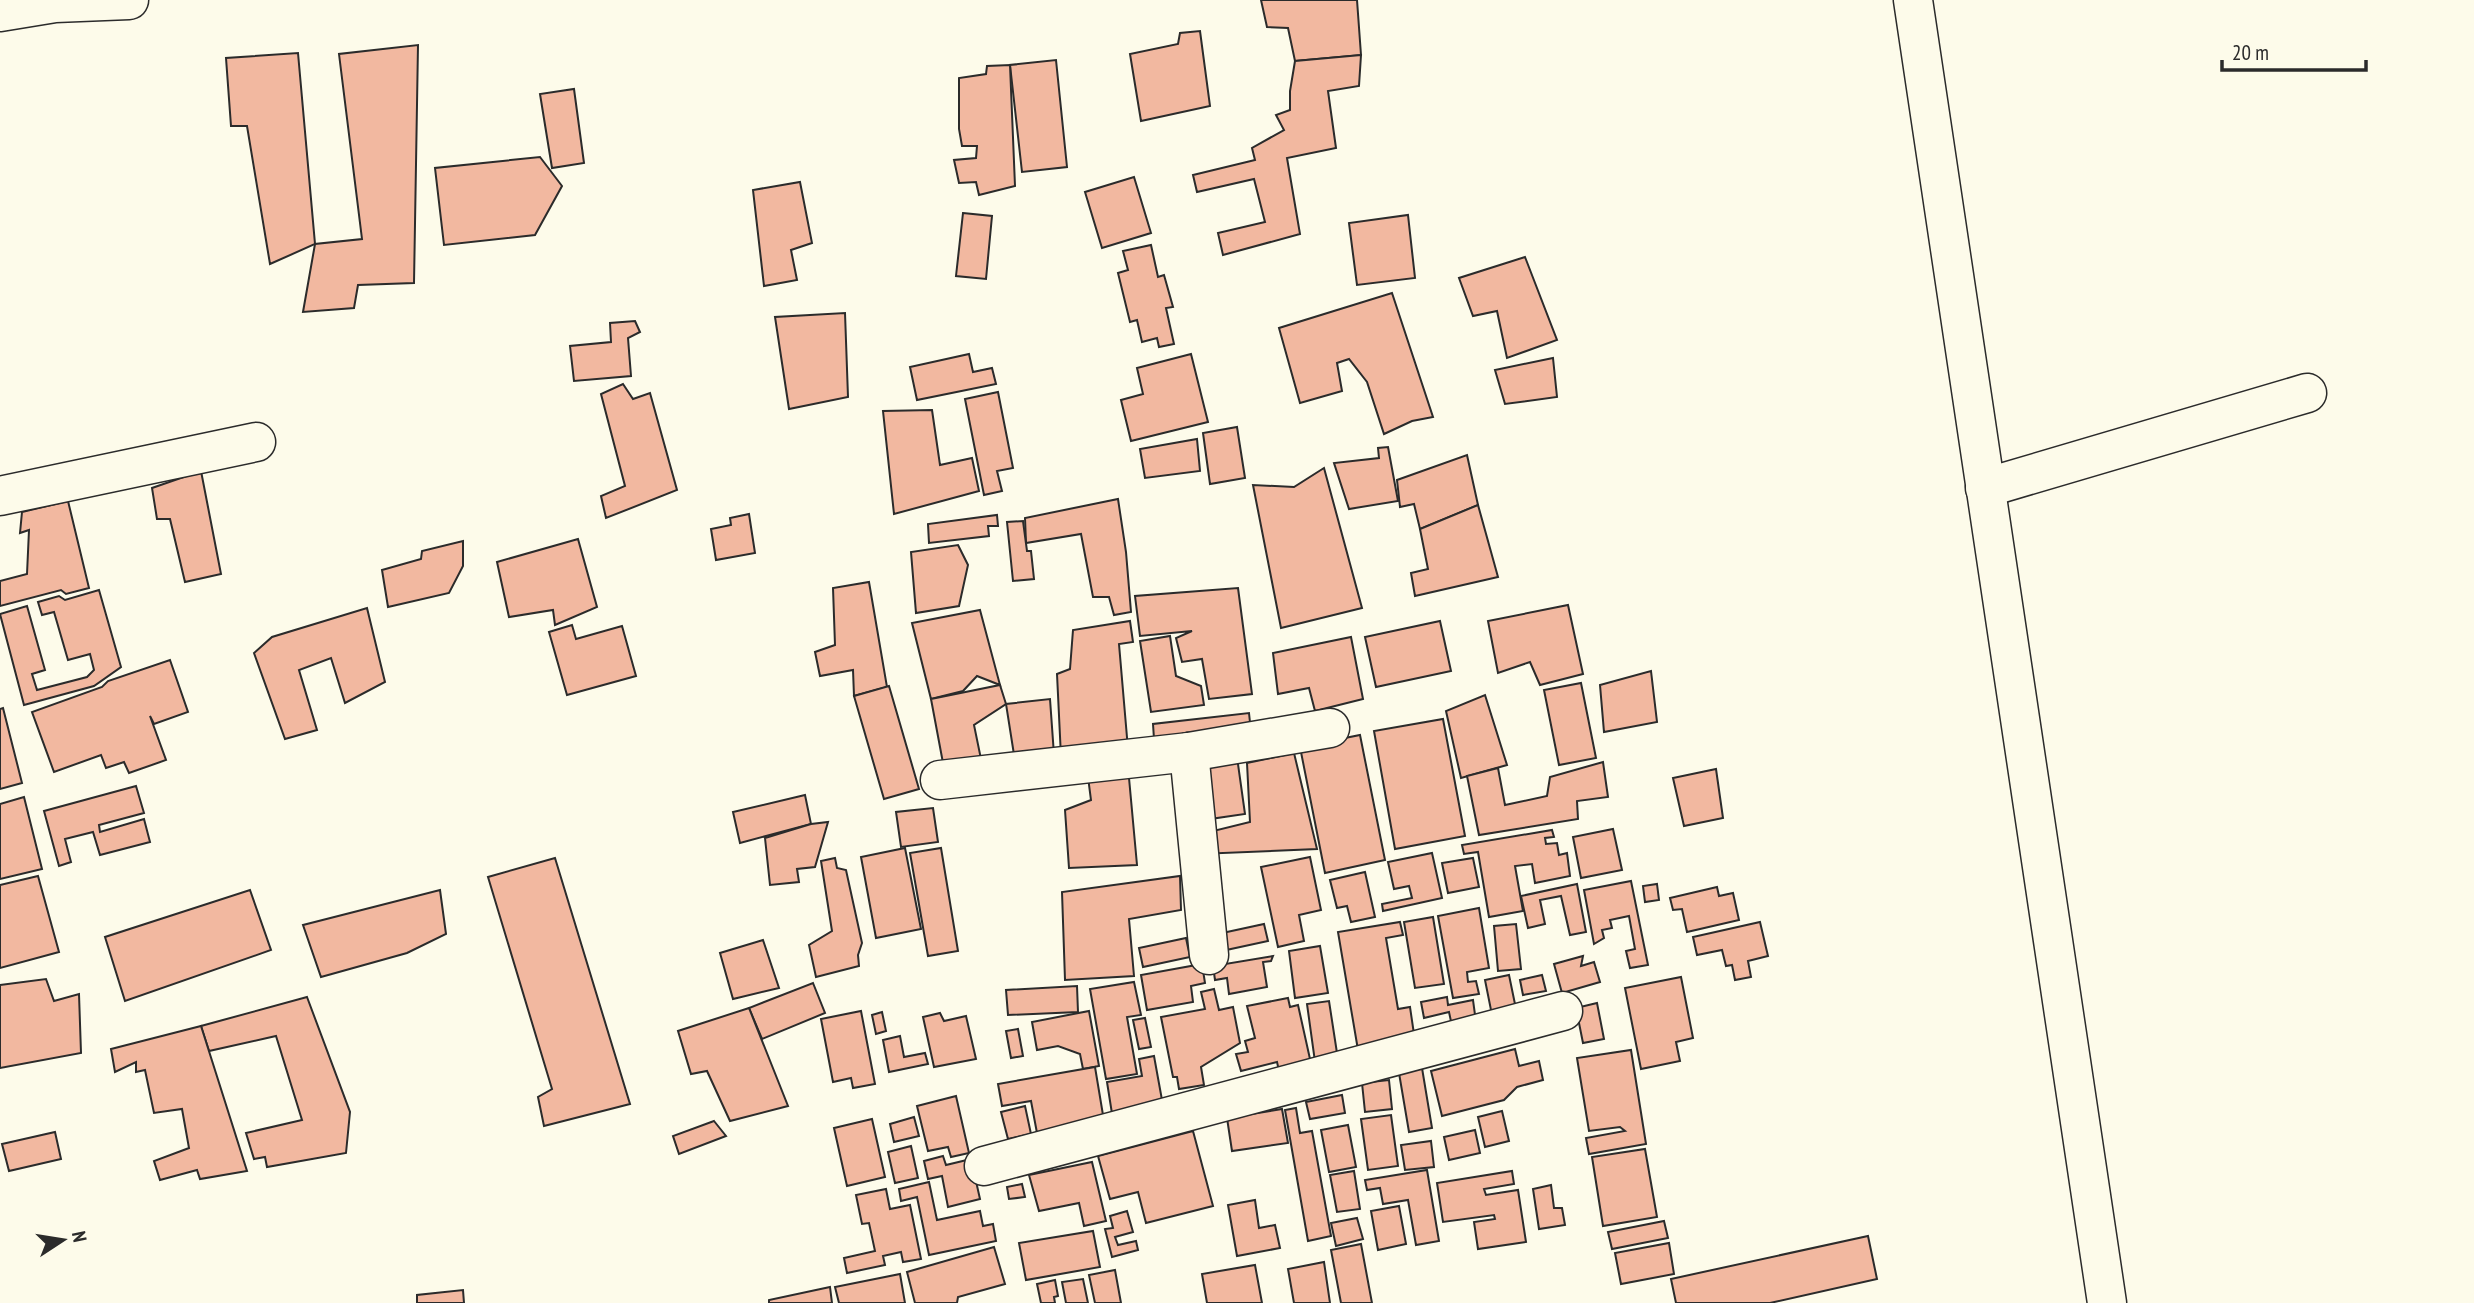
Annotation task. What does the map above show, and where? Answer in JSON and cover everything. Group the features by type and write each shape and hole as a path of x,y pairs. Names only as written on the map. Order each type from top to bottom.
{"street":[{"path":"0,12 55,3 129,0"},
{"path":"1913,0 2107,1303"},
{"path":"1985,488 2307,393"},
{"path":"0,496 256,442"},
{"path":"940,780 1189,752 1330,728"},
{"path":"1189,752 1209,955"},
{"path":"984,1166 1563,1011"}],"building":[{"path":"1261,0 1357,0 1361,55 1295,61 1288,28 1267,27"},
{"path":"1200,31 1210,106 1141,121 1130,54 1178,44 1180,33"},
{"path":"418,45 414,283 358,285 354,308 303,312 315,244 362,239 339,54"},
{"path":"298,53 315,244 270,264 247,126 231,126 226,58"},
{"path":"1361,55 1359,86 1328,91 1336,148 1287,158 1300,234 1223,255 1218,233 1265,222 1254,179 1197,192 1193,175 1255,160 1252,148 1284,130 1276,115 1290,110 1295,61"},
{"path":"1056,60 1067,167 1022,172 1010,65"},
{"path":"1010,65 1015,186 979,195 976,182 959,183 954,160 976,158 977,146 962,146 959,129 959,78 986,74 987,66"},
{"path":"574,89 584,163 552,168 540,94"},
{"path":"540,157 562,186 535,235 444,245 435,168"},
{"path":"1134,177 1151,233 1102,248 1085,192"},
{"path":"800,182 812,243 791,250 797,280 764,286 753,190"},
{"path":"963,213 992,216 986,279 956,276"},
{"path":"1408,215 1415,278 1357,285 1349,223"},
{"path":"1151,245 1158,277 1164,275 1173,307 1166,308 1174,344 1159,347 1157,338 1142,342 1137,320 1130,322 1118,273 1128,270 1123,251"},
{"path":"1525,257 1557,340 1507,358 1497,311 1473,316 1459,278"},
{"path":"1392,293 1433,417 1412,421 1384,434 1367,382 1349,359 1337,363 1342,391 1300,403 1279,328"},
{"path":"845,313 848,397 789,409 775,317"},
{"path":"635,321 640,332 628,338 631,376 574,381 570,346 611,342 610,323"},
{"path":"969,354 973,372 992,368 996,384 917,400 910,367"},
{"path":"1191,354 1208,422 1131,441 1121,400 1143,394 1137,368"},
{"path":"1553,358 1557,397 1505,404 1495,370"},
{"path":"623,384 633,399 650,393 677,490 606,518 601,496 625,486 601,394"},
{"path":"998,392 1013,468 997,471 1002,491 984,495 965,399"},
{"path":"932,410 940,465 972,458 979,491 894,514 883,411"},
{"path":"1237,427 1245,478 1210,484 1203,433"},
{"path":"1197,439 1200,471 1145,478 1140,449"},
{"path":"1388,447 1398,501 1349,509 1334,463 1379,458 1378,448"},
{"path":"1467,455 1478,505 1420,529 1414,504 1400,507 1397,480"},
{"path":"1324,468 1362,608 1281,628 1253,485 1294,487"},
{"path":"201,471 221,574 185,582 170,519 157,519 152,488"},
{"path":"1118,499 1131,612 1114,615 1109,597 1093,597 1081,534 1026,543 1025,518"},
{"path":"68,501 89,588 66,594 61,590 0,606 0,581 27,574 29,530 20,533 22,512"},
{"path":"1478,505 1498,577 1415,596 1411,573 1428,569 1420,529"},
{"path":"749,514 755,553 716,560 711,529 731,525 730,518"},
{"path":"997,515 998,526 988,526 989,536 929,543 928,524"},
{"path":"1023,521 1027,551 1031,551 1034,579 1013,581 1007,522"},
{"path":"578,539 597,607 555,625 553,610 509,617 497,562"},
{"path":"463,541 463,566 449,593 388,607 382,570 421,559 422,551"},
{"path":"958,545 968,565 959,606 916,613 911,552"},
{"path":"869,582 887,687 854,696 853,670 820,676 815,652 835,645 833,588"},
{"path":"1238,588 1252,694 1209,699 1202,659 1182,662 1176,638 1192,631 1140,636 1135,596"},
{"path":"99,590 121,667 94,686 24,705 0,614 27,606 45,670 32,674 37,690 87,677 94,670 90,654 68,660 54,612 42,615 38,602 59,596 65,600"},
{"path":"1568,605 1583,674 1540,685 1530,662 1498,673 1488,621"},
{"path":"367,608 385,682 345,703 331,658 299,670 317,730 285,739 254,653 272,637"},
{"path":"980,610 1000,685 977,676 963,691 931,699 912,623"},
{"path":"1130,621 1133,642 1119,644 1128,749 1061,757 1057,674 1070,669 1073,630"},
{"path":"1440,621 1451,671 1376,687 1365,637"},
{"path":"572,625 576,639 622,626 636,676 567,695 549,632"},
{"path":"1170,636 1176,676 1201,686 1204,705 1151,712 1140,641"},
{"path":"1351,637 1363,699 1315,711 1309,688 1278,694 1273,653"},
{"path":"170,660 188,712 154,724 150,716 166,760 129,773 124,762 106,768 101,755 54,772 32,712 102,687 108,681"},
{"path":"1651,671 1657,722 1604,732 1600,685"},
{"path":"1581,683 1596,758 1559,765 1544,690"},
{"path":"1000,685 1006,704 974,725 981,759 943,763 931,699"},
{"path":"889,686 919,789 884,799 854,696"},
{"path":"1485,695 1507,765 1461,778 1446,711"},
{"path":"1050,699 1054,755 1015,761 1006,704"},
{"path":"3,708 22,783 0,789 0,709"},
{"path":"1249,713 1251,732 1154,739 1153,724"},
{"path":"1443,719 1465,836 1395,849 1374,731"},
{"path":"1360,735 1385,860 1325,873 1300,747"},
{"path":"1294,753 1317,849 1199,854 1209,832 1250,822 1247,763"},
{"path":"1237,757 1245,814 1210,819 1202,762"},
{"path":"1603,762 1608,797 1577,801 1578,819 1479,835 1467,776 1498,768 1505,805 1547,796 1550,777"},
{"path":"1716,769 1723,818 1684,826 1673,778"},
{"path":"1088,777 1129,778 1137,865 1069,868 1065,810 1091,800"},
{"path":"136,786 144,813 99,825 100,832 144,819 150,842 100,855 93,832 65,839 71,862 59,866 44,811"},
{"path":"805,795 811,824 740,843 733,812"},
{"path":"24,797 42,869 0,879 0,804"},
{"path":"933,808 938,842 901,847 896,812"},
{"path":"828,822 815,867 797,869 799,882 770,885 765,838 811,824"},
{"path":"1613,829 1622,870 1581,878 1573,837"},
{"path":"1552,830 1554,837 1545,838 1546,844 1557,843 1559,855 1567,853 1570,876 1535,883 1532,864 1515,866 1523,911 1489,917 1478,852 1464,854 1462,845"},
{"path":"905,848 921,929 876,938 861,857"},
{"path":"941,848 958,951 928,956 910,853"},
{"path":"1432,853 1442,898 1383,911 1382,904 1412,898 1409,886 1394,889 1388,862"},
{"path":"1310,857 1321,910 1299,915 1304,941 1278,947 1261,867"},
{"path":"555,858 630,1104 544,1126 538,1097 552,1089 488,877"},
{"path":"835,858 837,868 846,870 862,943 858,955 859,966 816,977 809,945 832,931 821,861"},
{"path":"1473,858 1479,887 1448,893 1442,863"},
{"path":"1365,872 1375,917 1351,922 1347,906 1337,908 1330,880"},
{"path":"38,876 59,952 0,968 0,885"},
{"path":"1180,876 1181,910 1129,919 1134,976 1065,980 1062,892"},
{"path":"1631,881 1648,965 1630,968 1626,951 1635,949 1629,916 1610,920 1612,928 1602,930 1604,938 1594,944 1584,890"},
{"path":"1577,884 1586,932 1570,935 1561,896 1540,900 1545,924 1528,928 1521,896"},
{"path":"1657,884 1659,900 1645,902 1643,886"},
{"path":"1717,887 1719,896 1733,893 1739,920 1687,932 1682,909 1673,910 1670,898"},
{"path":"250,890 271,950 125,1001 105,937"},
{"path":"440,890 446,934 407,953 321,977 303,925"},
{"path":"1479,908 1489,968 1467,972 1468,982 1476,981 1479,994 1453,998 1438,916"},
{"path":"1433,917 1444,984 1415,988 1404,922"},
{"path":"1400,922 1403,935 1386,938 1398,1009 1410,1007 1415,1041 1358,1050 1338,932"},
{"path":"1760,922 1768,956 1748,961 1751,977 1735,980 1732,965 1726,966 1722,950 1697,955 1693,937"},
{"path":"1264,924 1268,941 1217,952 1213,935"},
{"path":"1516,924 1521,969 1498,971 1494,926"},
{"path":"1186,938 1190,957 1143,967 1139,948"},
{"path":"763,940 779,988 733,999 720,953"},
{"path":"1320,946 1328,993 1295,998 1289,951"},
{"path":"1273,956 1271,961 1263,962 1267,987 1229,994 1227,978 1215,980 1213,966"},
{"path":"1583,956 1581,966 1594,962 1600,982 1562,993 1554,964"},
{"path":"1202,964 1205,983 1191,986 1193,1002 1147,1010 1141,975"},
{"path":"1509,975 1516,1009 1493,1020 1485,980"},
{"path":"1542,975 1546,991 1523,995 1520,980"},
{"path":"1681,977 1693,1038 1676,1042 1680,1061 1641,1069 1625,988"},
{"path":"46,979 54,1001 79,994 81,1053 0,1068 0,985"},
{"path":"1134,982 1141,1015 1127,1017 1137,1074 1106,1079 1090,989"},
{"path":"813,983 825,1013 762,1039 749,1008"},
{"path":"1077,986 1078,1012 1008,1015 1006,990"},
{"path":"1214,989 1219,1010 1233,1007 1240,1043 1201,1067 1204,1085 1179,1089 1177,1077 1173,1077 1161,1017 1205,1009 1201,992"},
{"path":"307,997 350,1112 346,1153 267,1167 265,1157 254,1159 246,1133 302,1120 276,1036 209,1051 201,1026"},
{"path":"1447,997 1448,1005 1473,1000 1476,1022 1452,1026 1449,1012 1424,1018 1421,1002"},
{"path":"1288,998 1290,1007 1298,1005 1314,1077 1282,1084 1277,1062 1241,1071 1236,1054 1248,1052 1245,1041 1255,1038 1247,1006"},
{"path":"1329,1001 1339,1066 1316,1069 1307,1004"},
{"path":"1597,1003 1604,1039 1583,1043 1576,1008"},
{"path":"749,1008 788,1106 730,1121 707,1071 691,1074 678,1031"},
{"path":"861,1011 875,1084 853,1088 851,1078 833,1082 821,1019"},
{"path":"1089,1011 1099,1066 1083,1069 1080,1054 1058,1046 1037,1050 1032,1022"},
{"path":"882,1012 886,1031 876,1034 872,1015"},
{"path":"940,1013 944,1021 966,1016 976,1059 934,1067 923,1017"},
{"path":"1145,1018 1151,1047 1139,1049 1133,1020"},
{"path":"201,1026 247,1171 200,1179 197,1170 160,1180 154,1161 189,1148 182,1109 154,1113 145,1070 136,1072 136,1062 115,1072 111,1049"},
{"path":"1018,1029 1023,1056 1011,1058 1006,1031"},
{"path":"900,1036 904,1057 925,1053 928,1064 889,1072 883,1040"},
{"path":"1515,1049 1519,1066 1539,1061 1543,1080 1517,1087 1504,1100 1442,1116 1431,1071"},
{"path":"1631,1050 1646,1144 1589,1154 1586,1138 1625,1131 1620,1127 1589,1131 1577,1058"},
{"path":"1154,1056 1164,1111 1113,1120 1107,1082 1142,1076 1139,1059"},
{"path":"1095,1067 1104,1121 1037,1133 1031,1101 1002,1106 998,1084"},
{"path":"1422,1068 1432,1128 1409,1132 1399,1073"},
{"path":"1389,1080 1392,1109 1365,1112 1362,1083"},
{"path":"1342,1095 1345,1113 1310,1119 1306,1102"},
{"path":"956,1096 969,1153 951,1157 948,1147 928,1151 917,1106"},
{"path":"1025,1106 1031,1134 1008,1139 1001,1112"},
{"path":"1296,1108 1300,1133 1312,1131 1331,1236 1308,1241 1285,1110"},
{"path":"1282,1109 1288,1143 1232,1151 1227,1118"},
{"path":"1502,1111 1509,1141 1485,1147 1478,1117"},
{"path":"1391,1115 1398,1166 1368,1170 1361,1119"},
{"path":"914,1117 919,1136 894,1142 890,1124"},
{"path":"872,1119 885,1177 847,1186 834,1128"},
{"path":"714,1121 726,1136 679,1154 673,1136"},
{"path":"1348,1125 1356,1167 1329,1172 1321,1130"},
{"path":"1475,1130 1480,1153 1449,1160 1444,1137"},
{"path":"1193,1131 1213,1206 1146,1223 1138,1192 1110,1199 1098,1156"},
{"path":"55,1132 61,1159 9,1171 2,1144"},
{"path":"1431,1141 1434,1167 1405,1170 1401,1145"},
{"path":"911,1146 918,1178 895,1183 888,1152"},
{"path":"1645,1149 1657,1217 1603,1226 1592,1157"},
{"path":"943,1156 946,1165 971,1159 980,1199 948,1207 942,1176 928,1179 924,1161"},
{"path":"1092,1162 1106,1221 1084,1226 1079,1203 1039,1211 1029,1175"},
{"path":"1427,1170 1439,1241 1416,1245 1408,1200 1383,1204 1380,1188 1367,1190 1365,1180"},
{"path":"1354,1171 1360,1209 1337,1212 1330,1175"},
{"path":"1512,1171 1514,1184 1484,1189 1486,1195 1518,1190 1526,1242 1478,1249 1474,1222 1495,1219 1494,1215 1443,1222 1437,1183"},
{"path":"929,1182 937,1220 980,1211 983,1226 993,1224 996,1241 929,1255 917,1197 901,1201 899,1189"},
{"path":"1022,1184 1025,1197 1009,1199 1007,1187"},
{"path":"1551,1185 1554,1208 1562,1208 1565,1225 1539,1229 1533,1189"},
{"path":"886,1189 890,1209 910,1205 921,1259 903,1262 901,1252 883,1256 885,1265 847,1273 844,1258 875,1251 869,1223 862,1224 856,1195"},
{"path":"1255,1200 1259,1228 1275,1225 1280,1248 1237,1256 1228,1205"},
{"path":"1399,1206 1406,1244 1378,1250 1371,1211"},
{"path":"1127,1211 1133,1232 1115,1237 1118,1245 1136,1241 1138,1250 1112,1257 1105,1229 1113,1228 1110,1216"},
{"path":"1357,1218 1363,1239 1336,1246 1331,1223"},
{"path":"1664,1221 1668,1238 1612,1249 1608,1232"},
{"path":"1093,1231 1100,1267 1026,1280 1019,1243"},
{"path":"1868,1236 1877,1279 1770,1303 1676,1303 1671,1279"},
{"path":"1669,1243 1674,1274 1621,1284 1615,1253"},
{"path":"1361,1244 1372,1303 1341,1303 1331,1250"},
{"path":"994,1247 1005,1284 958,1297 957,1303 915,1303 907,1272"},
{"path":"1324,1262 1330,1303 1294,1303 1288,1269"},
{"path":"1255,1265 1262,1303 1207,1303 1202,1274"},
{"path":"1115,1270 1121,1303 1095,1303 1089,1275"},
{"path":"900,1274 905,1303 839,1303 835,1287"},
{"path":"1083,1279 1088,1303 1066,1303 1062,1282"},
{"path":"1055,1280 1058,1296 1054,1297 1055,1303 1041,1303 1037,1284"},
{"path":"830,1287 832,1303 769,1303 769,1300"},
{"path":"463,1290 464,1303 417,1303 417,1295"}]}
